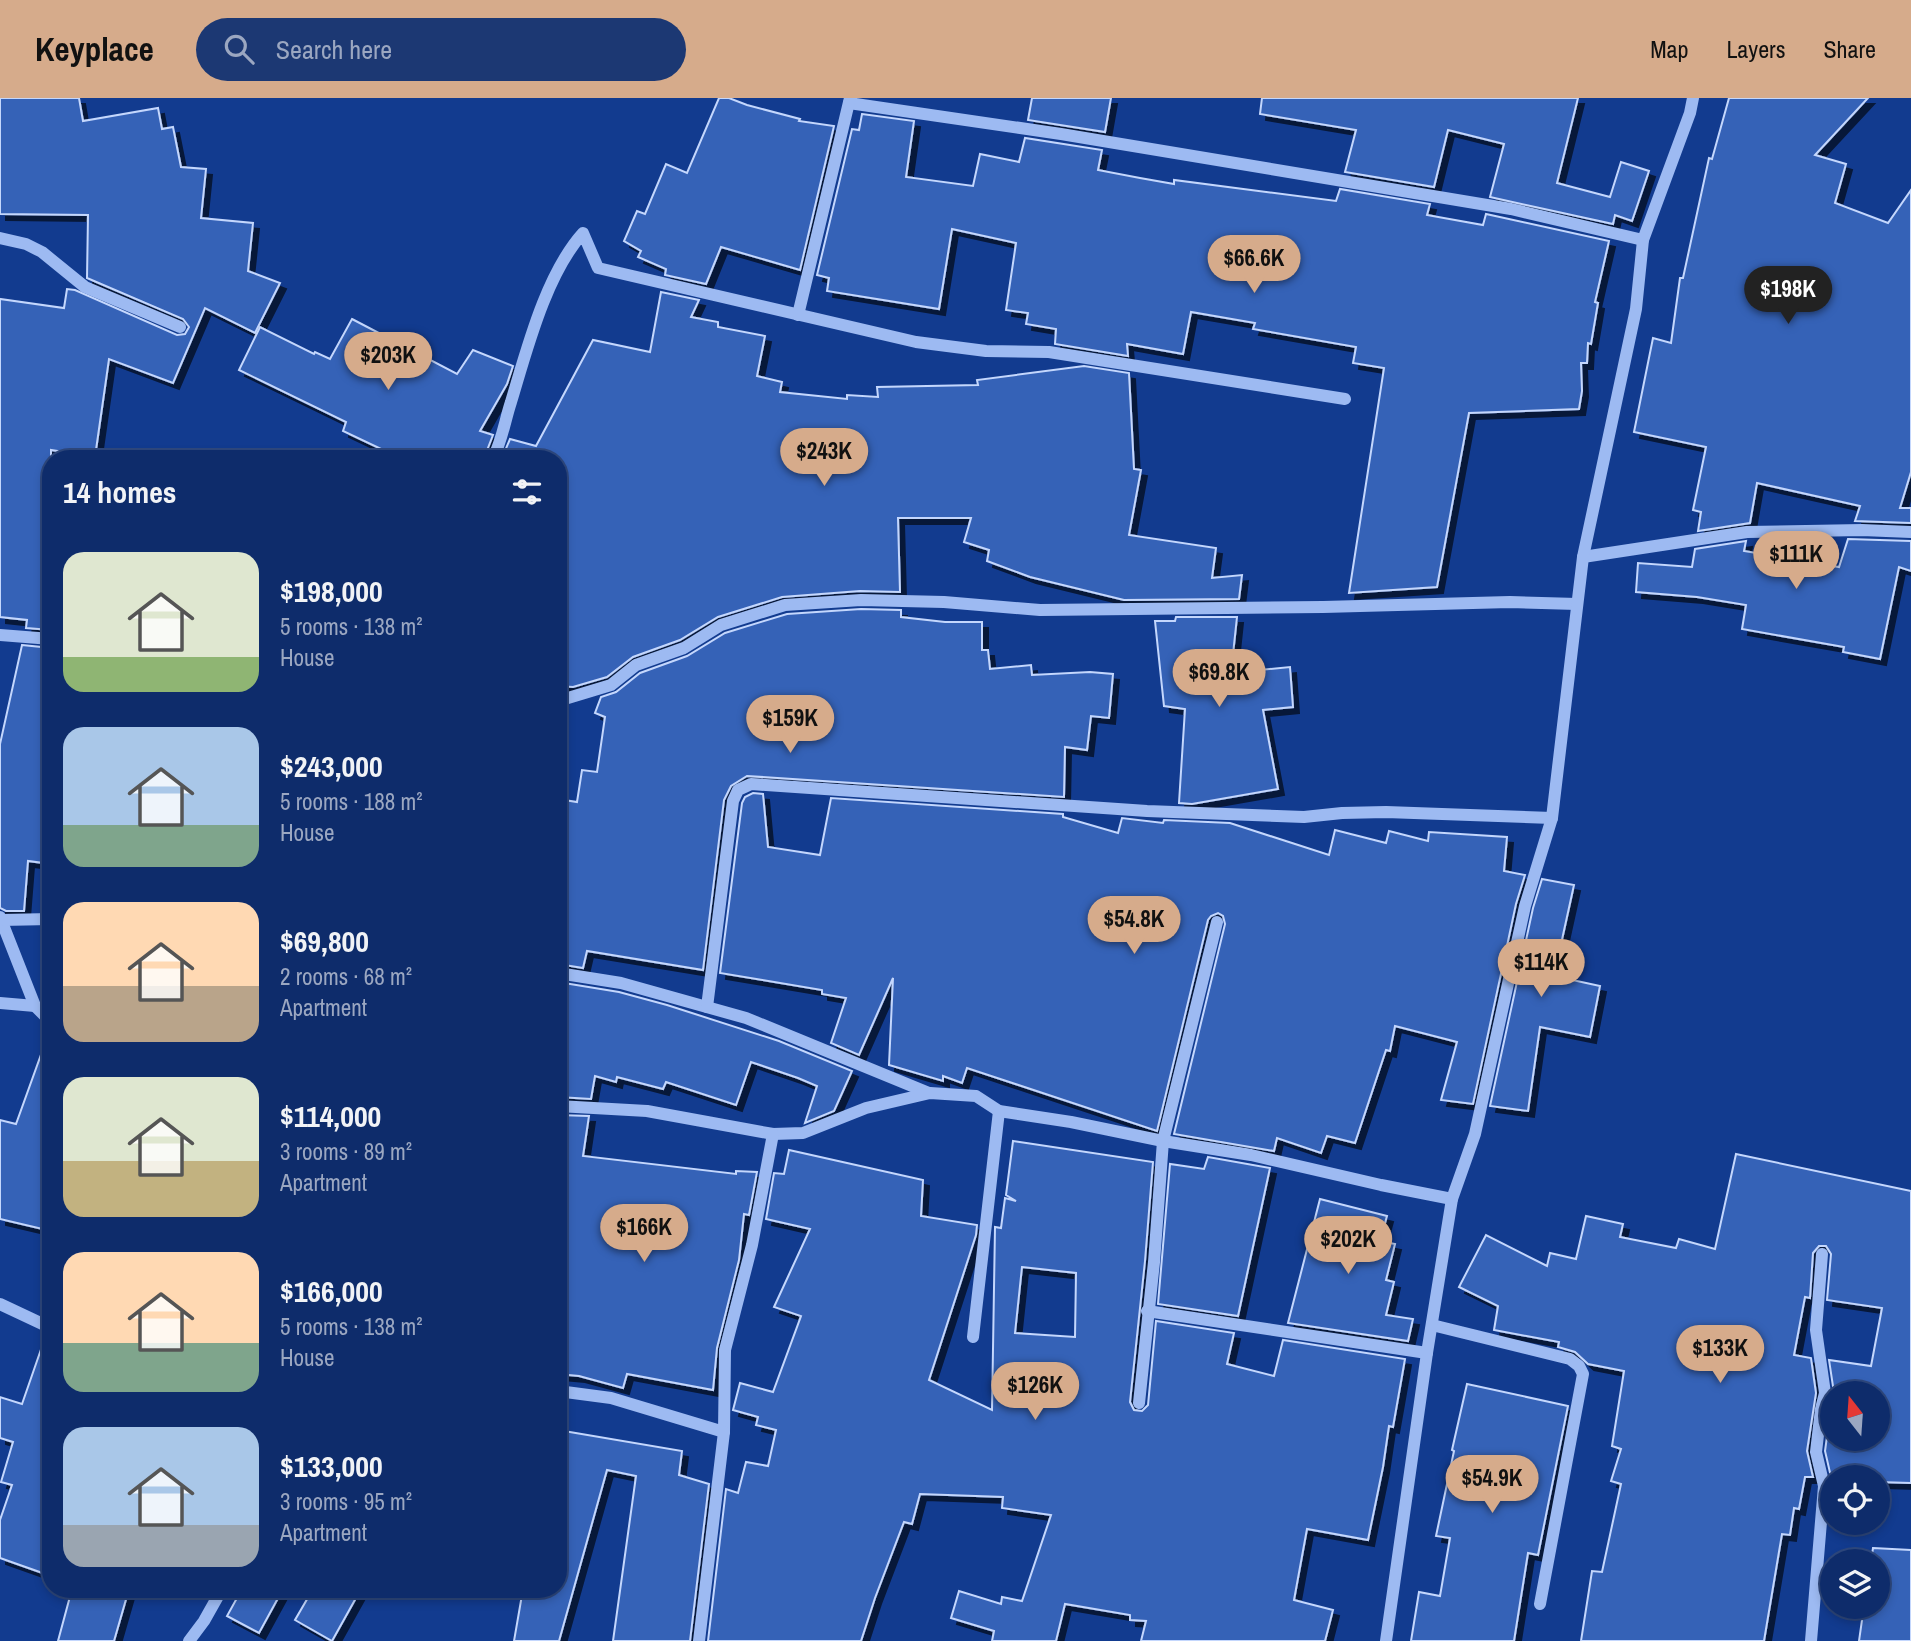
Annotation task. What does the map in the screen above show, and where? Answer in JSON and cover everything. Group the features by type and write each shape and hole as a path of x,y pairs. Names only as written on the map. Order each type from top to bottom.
{"street":[{"path":"1386,1641 1452,1199 1475,1134 1525,906 1552,818 1583,557 1636,309 1643,240 1690,113 1693,98"},
{"path":"798,315 850,100 1498,206 1643,240"},
{"path":"495,450 543,304 570,248 583,233 598,268 916,342 986,351 1049,352 1345,399"},
{"path":"0,238 26,244 41,252 85,286 180,327"},
{"path":"1583,557 1747,532 1911,532"},
{"path":"567,698 611,685 636,665 684,648 721,625 785,605 861,600 944,602 1041,610 1510,602 1577,604"},
{"path":"0,635 42,638"},
{"path":"707,1007 733,801 738,790 751,784 1147,811 1304,817 1386,812 1552,818"},
{"path":"42,919 1,918 35,1006 42,1013"},
{"path":"1139,1403 1163,1141 1217,922"},
{"path":"567,974 621,983 746,1018 930,1093"},
{"path":"0,1003 35,1006"},
{"path":"567,1107 647,1111 773,1134 803,1133 866,1108 930,1093 976,1096 999,1111 1251,1155 1452,1199"},
{"path":"973,1337 999,1111"},
{"path":"699,1641 724,1432 725,1350 752,1245 773,1134"},
{"path":"1811,1641 1824,1486 1816,1452 1825,1393 1816,1330 1822,1254"},
{"path":"0,1304 42,1324"},
{"path":"1147,1311 1427,1353"},
{"path":"1432,1325 1570,1359 1579,1366 1583,1374 1540,1604"},
{"path":"567,1392 611,1398 724,1432"},
{"path":"189,1641 204,1622 217,1598"}],"building":[{"path":"0,98 79,98 83,121 158,108 162,129 173,127 181,167 206,169 201,218 253,223 248,271 280,283 255,333 205,308 173,383 109,359 96,450 42,450 42,629 26,628 27,620 0,617 0,299 64,308 67,289 75,290 177,335 185,334 189,327 183,319 87,278 88,215 0,214"},
{"path":"719,98 729,98 800,119 799,121 834,126 800,270 721,247 706,284 665,275 666,269 638,257 641,251 624,241 637,211 645,214 666,164 687,173"},
{"path":"1032,98 1111,98 1105,132 1028,120"},
{"path":"1262,98 1578,98 1557,183 1610,197 1621,162 1649,171 1632,221 1615,215 1613,224 1490,197 1504,144 1448,130 1434,187 1345,172 1356,130 1260,114"},
{"path":"1729,98 1868,98 1815,155 1846,164 1835,203 1888,223 1911,190 1911,472 1900,508 1911,508 1911,523 1855,521 1860,506 1757,483 1750,523 1698,531 1701,512 1693,510 1706,447 1634,432 1653,338 1671,343 1680,278 1683,278 1709,158 1712,159"},
{"path":"862,114 914,121 906,177 973,186 980,154 1019,162 1025,138 1102,150 1098,170 1174,184 1174,180 1336,201 1340,189 1430,204 1427,215 1483,225 1486,214 1609,241 1595,302 1598,303 1591,344 1588,343 1587,363 1581,363 1582,391 1579,409 1469,413 1437,587 1349,593 1384,368 1353,363 1356,347 1253,329 1255,323 1191,312 1183,354 1127,344 1128,356 1055,344 1056,329 1026,324 1028,313 1006,310 1016,243 952,229 939,309 827,291 829,278 817,275 852,129 859,130"},
{"path":"661,292 699,300 691,317 718,322 718,327 765,336 757,376 782,382 780,392 847,399 847,395 878,397 877,387 978,385 977,380 1084,366 1129,373 1134,469 1141,470 1129,535 1216,548 1212,578 1242,575 1239,599 1124,600 1030,577 987,561 989,550 964,542 971,518 898,518 900,592 860,591 782,597 718,617 680,640 633,657 607,677 567,687 567,450 505,450 510,439 536,446 593,340 650,352"},
{"path":"352,319 457,374 473,350 513,366 507,384 480,431 493,435 487,450 383,450 343,431 346,422 239,370 260,327 314,354 315,352 330,359"},
{"path":"1848,539 1911,541 1911,571 1899,567 1880,659 1843,652 1844,647 1742,629 1746,605 1697,597 1636,592 1638,563 1692,567 1695,549 1746,541 1744,551 1839,567"},
{"path":"861,609 901,610 901,617 945,622 982,622 982,650 988,650 990,669 1031,665 1032,675 1090,672 1113,674 1109,718 1091,716 1087,750 1065,747 1064,797 747,776 731,786 724,800 703,970 587,951 583,968 567,965 567,800 577,802 582,770 597,772 605,717 595,713 601,697 616,692 640,673 687,656 725,633 787,614"},
{"path":"1176,617 1237,617 1231,673 1290,667 1293,707 1263,710 1278,789 1192,804 1179,803 1185,709 1164,706 1155,621 1175,621"},
{"path":"22,645 42,647 42,863 28,861 24,911 6,911 0,908 0,744"},
{"path":"753,793 763,794 768,847 820,855 831,798 1063,814 1063,817 1118,833 1122,818 1163,823 1164,820 1230,823 1329,855 1335,830 1386,843 1389,831 1428,841 1429,832 1507,837 1504,871 1525,875 1516,904 1473,1104 1441,1100 1457,1042 1395,1026 1390,1051 1386,1050 1355,1143 1327,1136 1321,1153 1277,1138 1274,1151 1174,1134 1225,924 1223,916 1218,913 1208,920 1157,1131 967,1068 962,1083 943,1076 943,1081 889,1065 893,978 859,1055 831,1043 846,998 822,994 822,990 720,973 742,803 745,797"},
{"path":"1542,879 1574,885 1554,976 1600,986 1590,1037 1540,1027 1528,1111 1490,1106 1533,908"},
{"path":"567,983 619,992 667,1005 779,1041 852,1071 834,1111 805,1123 817,1086 751,1062 736,1105 666,1082 663,1089 617,1077 616,1082 595,1076 591,1099 567,1098"},
{"path":"42,1052 42,1229 0,1219 0,1120 16,1124"},
{"path":"567,1115 589,1116 583,1156 736,1174 736,1171 757,1172 749,1215 744,1214 739,1260 717,1348 713,1390 627,1374 623,1388 567,1375"},
{"path":"1013,1141 1153,1162 1130,1402 1134,1410 1142,1411 1148,1405 1156,1321 1234,1333 1227,1364 1274,1376 1283,1340 1405,1359 1393,1427 1389,1426 1368,1540 1307,1529 1294,1600 1333,1610 1325,1641 1141,1641 1146,1621 1130,1620 1130,1615 1065,1604 1056,1641 992,1641 994,1631 951,1618 959,1591 1001,1604 1002,1597 1022,1601 1051,1515 1002,1508 1003,1497 920,1494 912,1524 904,1522 861,1641 708,1641 726,1489 738,1493 746,1462 768,1466 776,1430 756,1425 758,1417 733,1410 740,1383 773,1392 801,1316 774,1307 810,1229 766,1219 774,1173 784,1174 789,1150 923,1180 921,1216 977,1225 929,1380 992,1410 995,1227 1001,1228 1005,1198 1016,1201 1006,1195","holes":["1022,1267 1076,1273 1075,1337 1015,1333"]},
{"path":"1736,1154 1911,1191 1911,1483 1890,1482 1890,1465 1828,1465 1825,1451 1890,1451 1890,1381 1832,1381 1829,1360 1871,1366 1882,1308 1827,1300 1831,1254 1826,1246 1819,1246 1813,1253 1810,1298 1805,1297 1794,1355 1811,1358 1816,1393 1807,1451 1813,1477 1805,1477 1799,1509 1794,1508 1790,1535 1782,1534 1764,1641 1581,1641 1592,1571 1602,1572 1621,1484 1611,1481 1621,1449 1612,1446 1624,1371 1588,1364 1575,1352 1558,1347 1559,1342 1494,1330 1498,1306 1459,1287 1486,1235 1547,1266 1550,1253 1576,1259 1586,1216 1623,1224 1620,1237 1676,1248 1679,1239 1715,1249"},
{"path":"1208,1157 1270,1168 1238,1316 1158,1304 1170,1164 1204,1169"},
{"path":"1320,1199 1387,1216 1380,1241 1395,1244 1386,1280 1394,1282 1386,1315 1413,1319 1408,1341 1288,1323"},
{"path":"42,1346 42,1573 0,1558 0,1520 12,1485 1,1482 13,1442 0,1438 0,1397 22,1404"},
{"path":"1467,1384 1568,1406 1538,1555 1528,1553 1514,1641 1411,1641 1419,1592 1440,1596 1450,1538 1436,1536"},
{"path":"567,1432 682,1451 679,1475 709,1484 690,1641 613,1641 636,1476 607,1470 559,1641 514,1641 521,1598 567,1598"},
{"path":"1873,1548 1911,1550 1911,1641 1859,1641 1862,1619 1890,1619 1890,1549"},
{"path":"70,1598 126,1598 114,1641 58,1641"},
{"path":"237,1598 278,1598 259,1633 227,1616"},
{"path":"308,1598 356,1598 332,1641 295,1620"}]}
